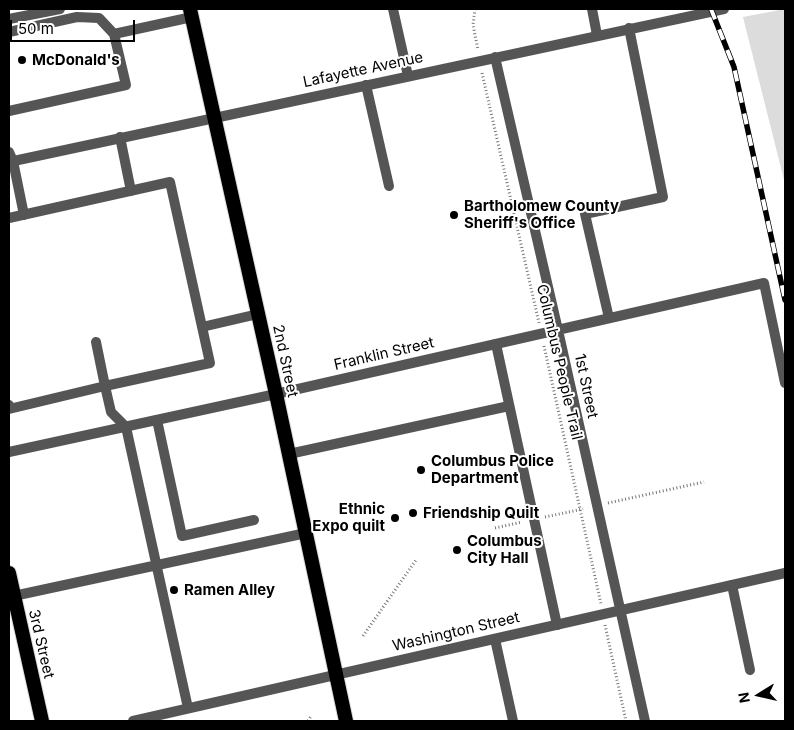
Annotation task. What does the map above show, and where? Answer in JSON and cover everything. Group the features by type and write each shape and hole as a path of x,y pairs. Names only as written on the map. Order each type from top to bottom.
{"highway":[{"name":"2nd Street","path":"191,13 276,394 346,721"},
{"name":"3rd Street","path":"9,573 11,597 42,721"}],"street":[{"path":"9,20 60,9"},
{"path":"393,9 408,76"},
{"path":"592,9 597,35"},
{"name":"Lafayette Avenue","path":"10,158 120,137 724,9"},
{"path":"114,34 191,13"},
{"path":"9,32 77,17 99,18 114,34 126,85 9,110"},
{"path":"609,318 585,214 663,197 629,28"},
{"name":"1st Street","path":"495,57 645,721"},
{"path":"366,85 389,186"},
{"path":"120,137 131,191"},
{"path":"10,158 24,215"},
{"path":"9,218 170,182 210,363 9,408 9,405"},
{"name":"Franklin Street","path":"9,452 276,394 764,283 785,383"},
{"path":"202,327 258,314"},
{"path":"96,342 111,412 126,427 158,565 188,708"},
{"path":"496,344 557,625"},
{"path":"289,454 509,406"},
{"path":"157,420 182,536 254,520"},
{"path":"11,597 306,533"},
{"name":"Washington Street","path":"133,721 785,573"},
{"path":"732,585 750,670"},
{"path":"495,639 513,721"}],"path":[{"name":"Columbus People Trail","path":"475,9 473,25 480,61 542,334 626,721"},
{"path":"363,636 416,560"},
{"path":"308,721 312,716"}],"shaded area":[{"path":"785,9 785,184 743,17"}],"railway":[{"path":"711,9 734,67 785,300"}],"place":[{"name":"McDonald's","path":"22,60"},
{"name":"Bartholomew County Sheriff's Office","path":"454,215"},
{"name":"Columbus Police Department","path":"421,470"},
{"name":"Friendship Quilt","path":"413,513"},
{"name":"Ethnic Expo quilt","path":"395,518"},
{"name":"Columbus City Hall","path":"457,550"},
{"name":"Ramen Alley","path":"174,590"}]}
